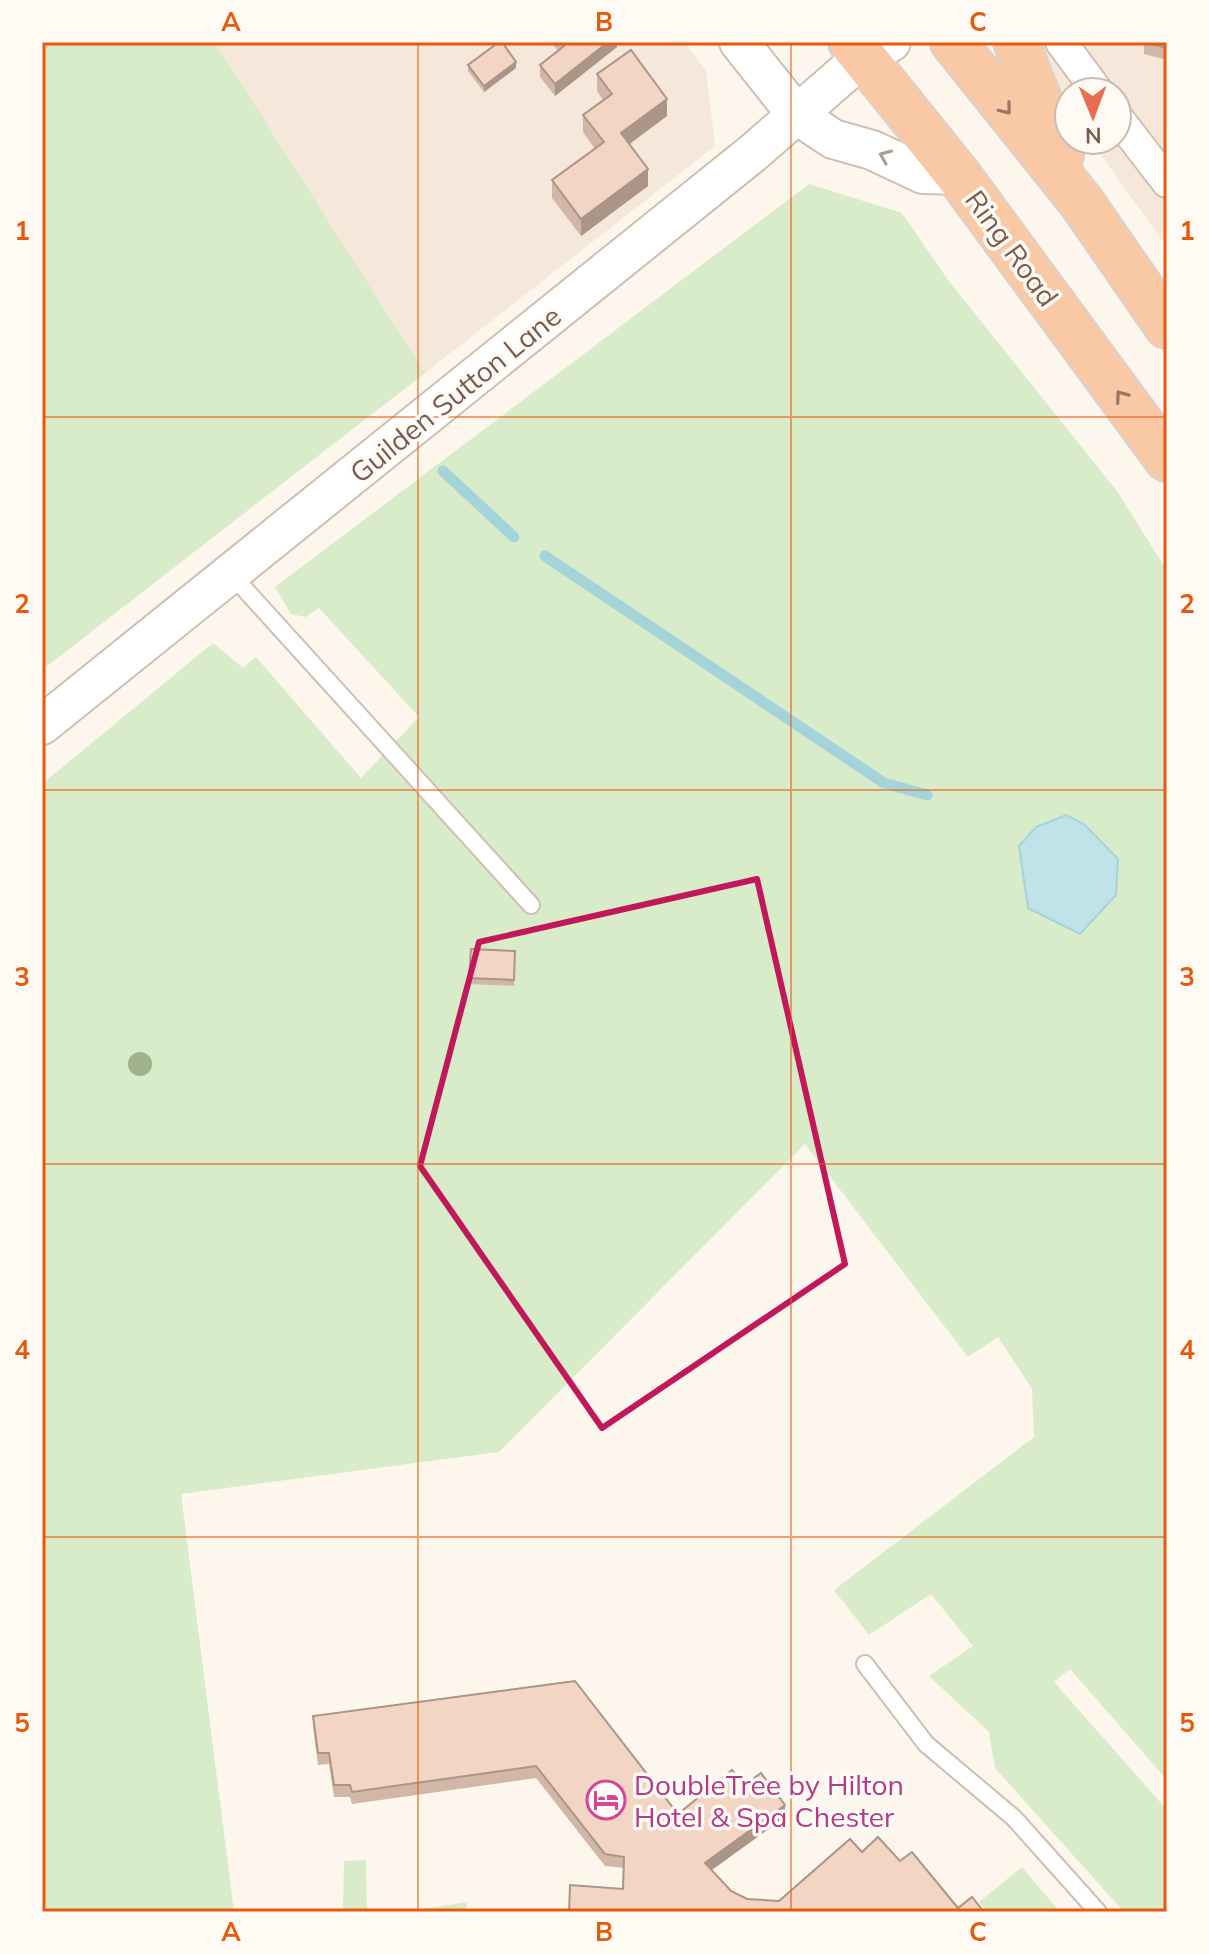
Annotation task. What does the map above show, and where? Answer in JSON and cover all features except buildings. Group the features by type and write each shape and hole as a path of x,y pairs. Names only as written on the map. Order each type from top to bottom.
{"highway":[{"path":"1016,42 1082,203"},
{"path":"948,44 1082,203 1167,326"},
{"name":"Ring Road","path":"869,47 958,175 1167,459"}],"street":[{"path":"739,42 797,115 833,139 872,150 923,174 958,175"},
{"path":"1061,42 1086,76"},
{"name":"Guilden Sutton Lane","path":"42,725 232,575 797,115 869,47"},
{"path":"1133,138 1167,182"}],"lane":[{"path":"232,575 531,905"},
{"path":"865,1664 926,1744 1014,1818 1098,1912"}],"highlighted area":[{"path":"757,879 845,1264 602,1428 420,1166 479,942"}],"shaded area":[{"path":"215,42 684,42 706,71 715,146 425,373"},
{"path":"1019,42 1167,42 1167,247 1102,156 1133,156 1133,76 1053,76 1053,89"}],"green space":[{"path":"42,42 215,42 425,373 42,670"},
{"path":"809,184 902,213 948,280 1117,491 1167,571 1167,1780 1070,1669 1054,1682 1167,1810 1167,1912 1124,1912 995,1768 989,1732 929,1676 973,1646 931,1594 869,1635 834,1590 1034,1437 1032,1389 998,1337 968,1357 805,1144 499,1452 181,1494 234,1912 42,1912 42,784 213,643 243,668 256,657 361,778 419,717 319,608 306,617 291,614 275,587"},
{"path":"366,1860 367,1912 313,1912 343,1909 344,1861"},
{"path":"1022,1867 1060,1912 987,1912 979,1902"},
{"path":"467,1902 466,1912 410,1911"}],"water":[{"path":"1066,815 1084,824 1118,859 1116,895 1080,934 1028,908 1019,846 1036,827"}],"waterway":[{"path":"443,471 514,537"},
{"path":"545,556 884,783 927,795"}],"place":[{"name":"DoubleTree by Hilton Hotel & Spa Chester","path":"606,1800"}]}
